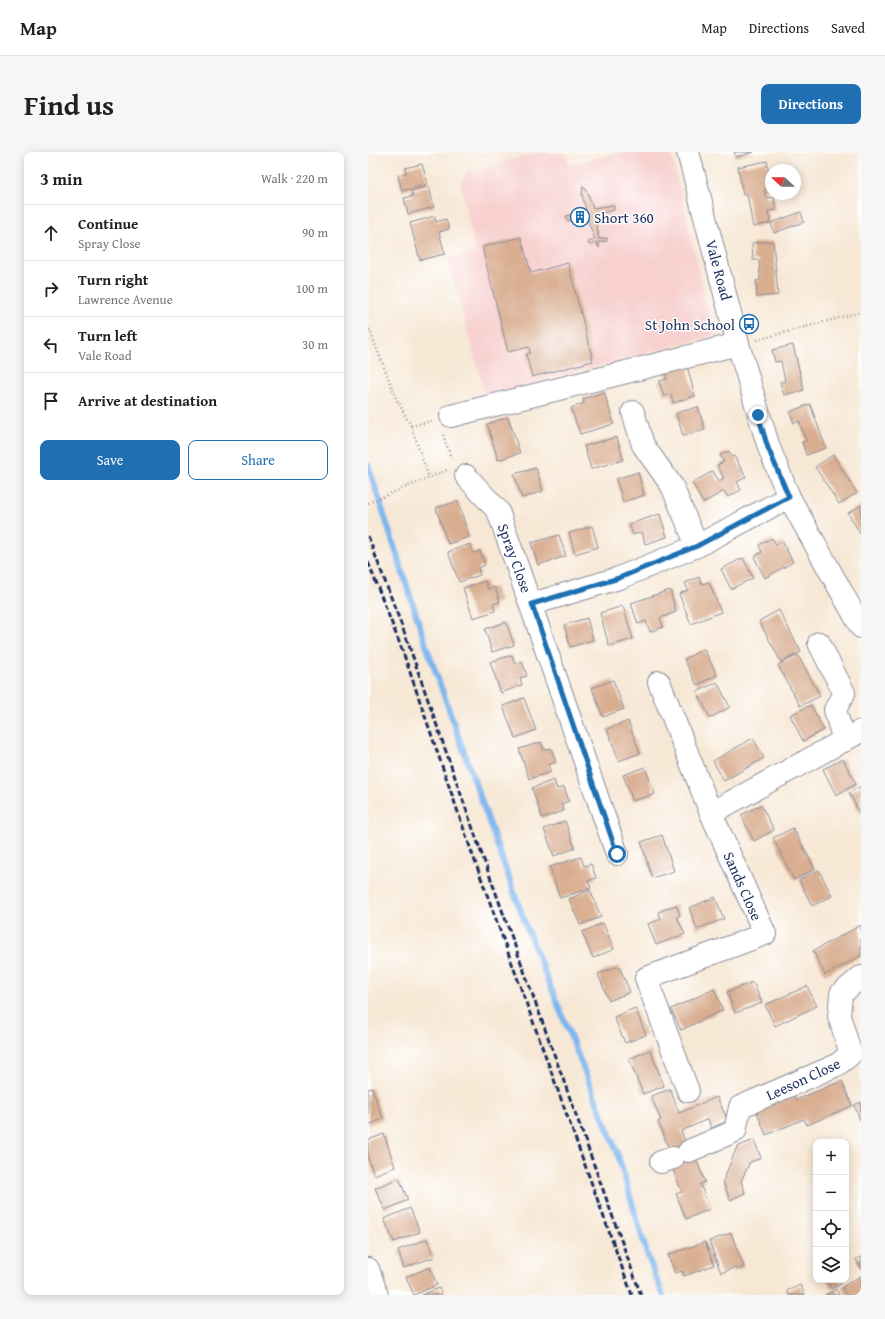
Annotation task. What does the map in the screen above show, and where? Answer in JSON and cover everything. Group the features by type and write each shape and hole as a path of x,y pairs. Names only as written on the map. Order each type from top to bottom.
{"street":[{"name":"Vale Road","path":"688,152 738,344 768,448 789,497 861,627"},
{"path":"444,423 738,344"},
{"path":"633,412 643,445 672,486 697,546"},
{"name":"Spray Close","path":"456,469 498,511 532,604 617,854"},
{"path":"532,604 619,578 697,546 789,497"},
{"path":"659,682 711,813 852,736 835,710 844,693 819,643"},
{"name":"Sands Close","path":"688,1091 646,978 764,934 711,813"},
{"name":"Leeson Close","path":"674,1157 735,1131 740,1107 837,1066 852,1054 839,1016 840,1001 841,994 861,977"},
{"path":"368,1269 377,1295"}],"path":[{"path":"738,344 861,312"},
{"path":"368,326 396,398 411,426 430,478"},
{"path":"368,503 456,469 444,423 411,426"}],"shaded area":[{"path":"542,152 565,152 569,165 622,152 671,152 714,335 485,396 448,259 476,253 460,183 468,171"}],"building":[{"path":"734,152 754,152 736,157"},
{"path":"767,161 767,164 765,164 765,200 774,200 776,210 768,211 770,223 753,227 747,194 743,195 738,167"},
{"path":"422,164 428,184 402,191 398,175 406,173 405,168"},
{"path":"429,186 434,207 408,214 404,198 413,196 411,191"},
{"name":"Short 360","path":"583,186 588,193 593,208 613,205 614,207 614,210 595,215 599,239 607,238 607,241 599,242 599,248 596,242 589,245 588,242 595,240 587,218 568,221 566,219 566,216 586,210 582,195"},
{"path":"801,212 804,222 774,233 771,223"},
{"path":"435,216 436,222 446,219 449,229 439,232 445,254 420,260 410,223"},
{"path":"521,237 531,273 568,263 593,361 532,377 526,354 530,353 529,347 508,352 482,247"},
{"path":"773,241 778,295 757,297 756,281 760,280 759,260 753,260 752,243"},
{"path":"793,345 804,390 784,395 780,382 785,381 781,361 775,362 772,350"},
{"path":"687,366 695,396 673,403 671,394 664,396 659,381 667,379 665,372"},
{"path":"604,392 614,424 580,434 571,408 584,403 583,399"},
{"path":"810,404 826,448 806,455 802,442 806,441 799,421 794,423 790,412"},
{"path":"698,407 705,430 683,436 676,413"},
{"path":"508,417 520,453 498,460 487,424"},
{"path":"617,437 623,460 591,469 584,446"},
{"path":"729,451 732,457 734,456 746,477 737,482 741,490 728,497 724,491 703,503 692,483 713,471 719,481 724,478 717,465 724,462 720,455"},
{"path":"833,455 857,493 839,504 815,467"},
{"path":"536,468 543,491 522,498 514,474"},
{"path":"638,472 644,495 623,502 616,479"},
{"path":"458,501 469,537 448,544 436,508"},
{"path":"861,505 861,535 848,513"},
{"path":"660,514 667,537 645,544 642,532 633,535 629,524"},
{"path":"592,526 598,547 575,554 569,533"},
{"path":"559,535 566,556 538,565 531,543"},
{"path":"772,538 776,545 782,541 793,562 765,578 754,557 762,552 759,545"},
{"path":"470,544 473,553 480,551 485,565 478,568 480,575 459,582 448,552"},
{"path":"743,558 753,578 731,589 721,569"},
{"path":"699,577 702,584 709,582 721,612 691,624 679,594 688,590 685,583"},
{"path":"485,581 488,589 495,587 500,602 493,604 495,611 473,618 463,588"},
{"path":"670,590 676,612 660,618 663,627 650,632 646,621 638,624 631,603"},
{"path":"623,606 633,639 609,646 600,613"},
{"path":"779,610 801,652 781,662 759,621"},
{"path":"587,618 593,640 570,647 564,625"},
{"path":"506,622 514,645 492,652 485,629"},
{"path":"704,649 717,675 697,685 684,659"},
{"path":"512,655 515,664 522,661 527,676 520,678 522,685 501,693 490,662"},
{"path":"798,655 820,696 800,706 778,665"},
{"path":"613,680 624,709 603,717 592,688"},
{"path":"717,682 730,707 710,718 697,692"},
{"path":"524,698 536,730 515,738 503,706"},
{"path":"811,705 824,730 803,741 790,715"},
{"path":"628,721 640,753 619,761 607,729"},
{"path":"753,738 764,758 724,781 713,761"},
{"path":"541,742 544,750 551,748 556,762 548,765 551,772 529,779 519,749"},
{"path":"843,759 856,784 836,795 823,769"},
{"path":"645,767 655,794 633,801 623,775"},
{"path":"554,780 557,789 564,787 569,801 561,804 564,811 542,818 532,788"},
{"path":"861,786 861,816 849,793"},
{"path":"761,805 774,830 754,841 741,815"},
{"path":"565,821 575,848 554,856 544,829"},
{"path":"793,828 815,869 794,880 773,838"},
{"path":"662,835 674,871 652,878 641,842"},
{"path":"581,857 584,866 591,864 596,878 588,881 591,888 560,898 550,867"},
{"path":"819,870 832,896 812,906 799,880"},
{"path":"590,890 601,917 580,925 569,899"},
{"path":"715,897 724,919 697,929 689,908"},
{"path":"676,905 680,915 677,917 685,934 656,945 648,924 661,919 658,912"},
{"path":"603,923 614,949 593,958 582,932"},
{"path":"861,925 861,956 825,975 813,951"},
{"path":"619,966 630,992 609,1001 598,974"},
{"path":"753,982 762,1003 735,1013 727,992"},
{"path":"807,986 817,1006 775,1026 765,1005"},
{"path":"714,989 723,1010 681,1030 671,1009"},
{"path":"635,1008 646,1035 625,1043 614,1017"},
{"path":"650,1050 664,1086 643,1094 629,1059"},
{"path":"842,1081 852,1106 807,1125 804,1119 766,1135 756,1110 794,1095 796,1100"},
{"path":"372,1088 383,1119 368,1125 368,1089"},
{"path":"670,1089 679,1113 717,1097 728,1121 711,1128 708,1119 681,1131 692,1157 695,1156 705,1182 700,1184 710,1209 686,1219 676,1194 682,1192 671,1165 675,1164 658,1121 661,1120 651,1096"},
{"path":"861,1102 861,1122 854,1105"},
{"path":"384,1134 395,1167 374,1175 368,1158 368,1140"},
{"path":"754,1140 761,1158 750,1162 741,1181 745,1193 730,1200 723,1181 737,1147"},
{"path":"399,1178 408,1200 385,1210 375,1188"},
{"path":"410,1208 420,1232 394,1242 384,1219"},
{"path":"731,1233 744,1267 737,1270 736,1267 721,1273 709,1241"},
{"path":"427,1239 434,1257 404,1268 398,1250"},
{"path":"705,1242 714,1265 684,1276 682,1271 675,1273 668,1255"},
{"path":"861,1257 861,1269 856,1259"},
{"path":"430,1267 437,1285 414,1295 406,1277"},
{"path":"861,1276 861,1295 846,1295 842,1287"},
{"path":"828,1283 841,1283 841,1284 831,1289"},
{"path":"800,1285 805,1295 789,1295 787,1291"},
{"path":"439,1288 442,1295 422,1295"},
{"path":"836,1289 839,1295 825,1295"}],"waterway":[{"path":"368,465 426,645 526,926 617,1152 648,1257 663,1295"}],"railway":[{"path":"368,536 406,637 480,849 641,1295"},
{"path":"368,562 403,652 472,853 632,1295"}],"place":[{"name":"Short 360","path":"580,217"},
{"name":"St John School","path":"749,324"}],"route":[{"path":"617,854 532,604 619,578 697,546 789,497 768,448 758,415"}]}
